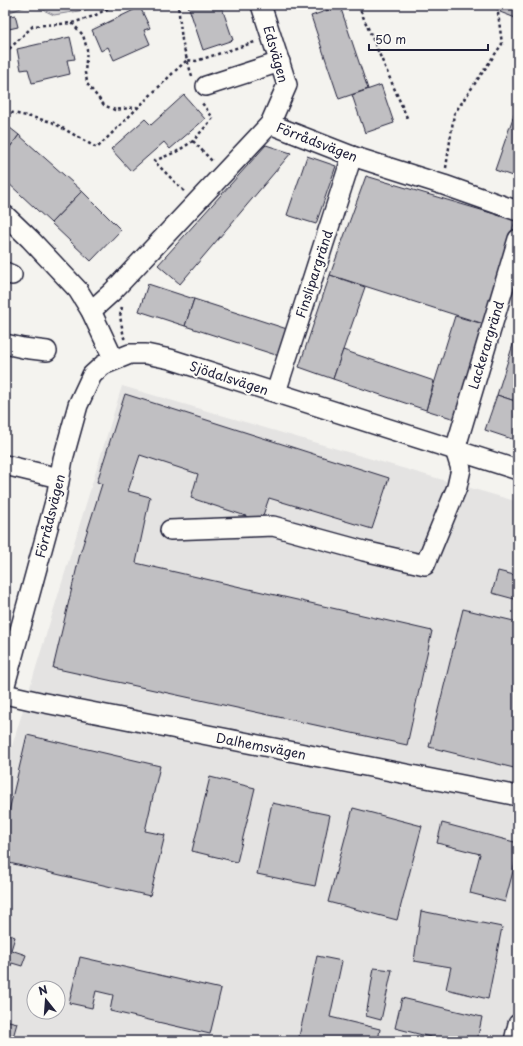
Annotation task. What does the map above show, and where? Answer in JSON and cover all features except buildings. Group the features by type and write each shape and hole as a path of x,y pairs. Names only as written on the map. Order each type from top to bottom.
{"street":[{"name":"Edsvägen","path":"261,5 287,85 270,124"},
{"path":"199,88 280,62"},
{"name":"Förrådsvägen","path":"91,311 112,292 270,124 352,156 444,185 518,211"},
{"name":"Finslipargränd","path":"276,392 352,156"},
{"path":"5,215 78,290 91,311 114,360"},
{"name":"Lackerargränd","path":"455,450 518,239"},
{"path":"5,344 47,351"},
{"name":"Sjödalsvägen","path":"114,360 130,354 146,354 170,359 518,470"},
{"name":"Förrådsvägen","path":"5,685 56,498 59,478 78,404 92,375 102,365 114,360"},
{"path":"170,530 273,526 364,551 424,565 457,487 461,469 455,450"},
{"path":"5,465 59,478"},
{"name":"Dalhemsvägen","path":"5,694 48,704 518,796"},
{"path":"514,1041 518,1024"}],"path":[{"path":"5,53 33,26 72,23 94,16 114,5"},
{"path":"178,5 182,40 187,60 213,118 193,142 176,152 154,161 195,203"},
{"path":"358,5 408,120"},
{"path":"444,185 454,114 502,44 497,5"},
{"path":"72,23 83,35 88,49 85,72 88,85 104,105 115,110 138,107"},
{"path":"5,111 52,122 97,148 187,60 196,61 271,36"},
{"path":"193,142 223,173"}],"shaded area":[{"path":"5,5 29,5 5,14"},
{"path":"33,5 95,5 85,10 54,15"},
{"path":"122,386 518,502 518,1041 5,1041 5,769"}]}
